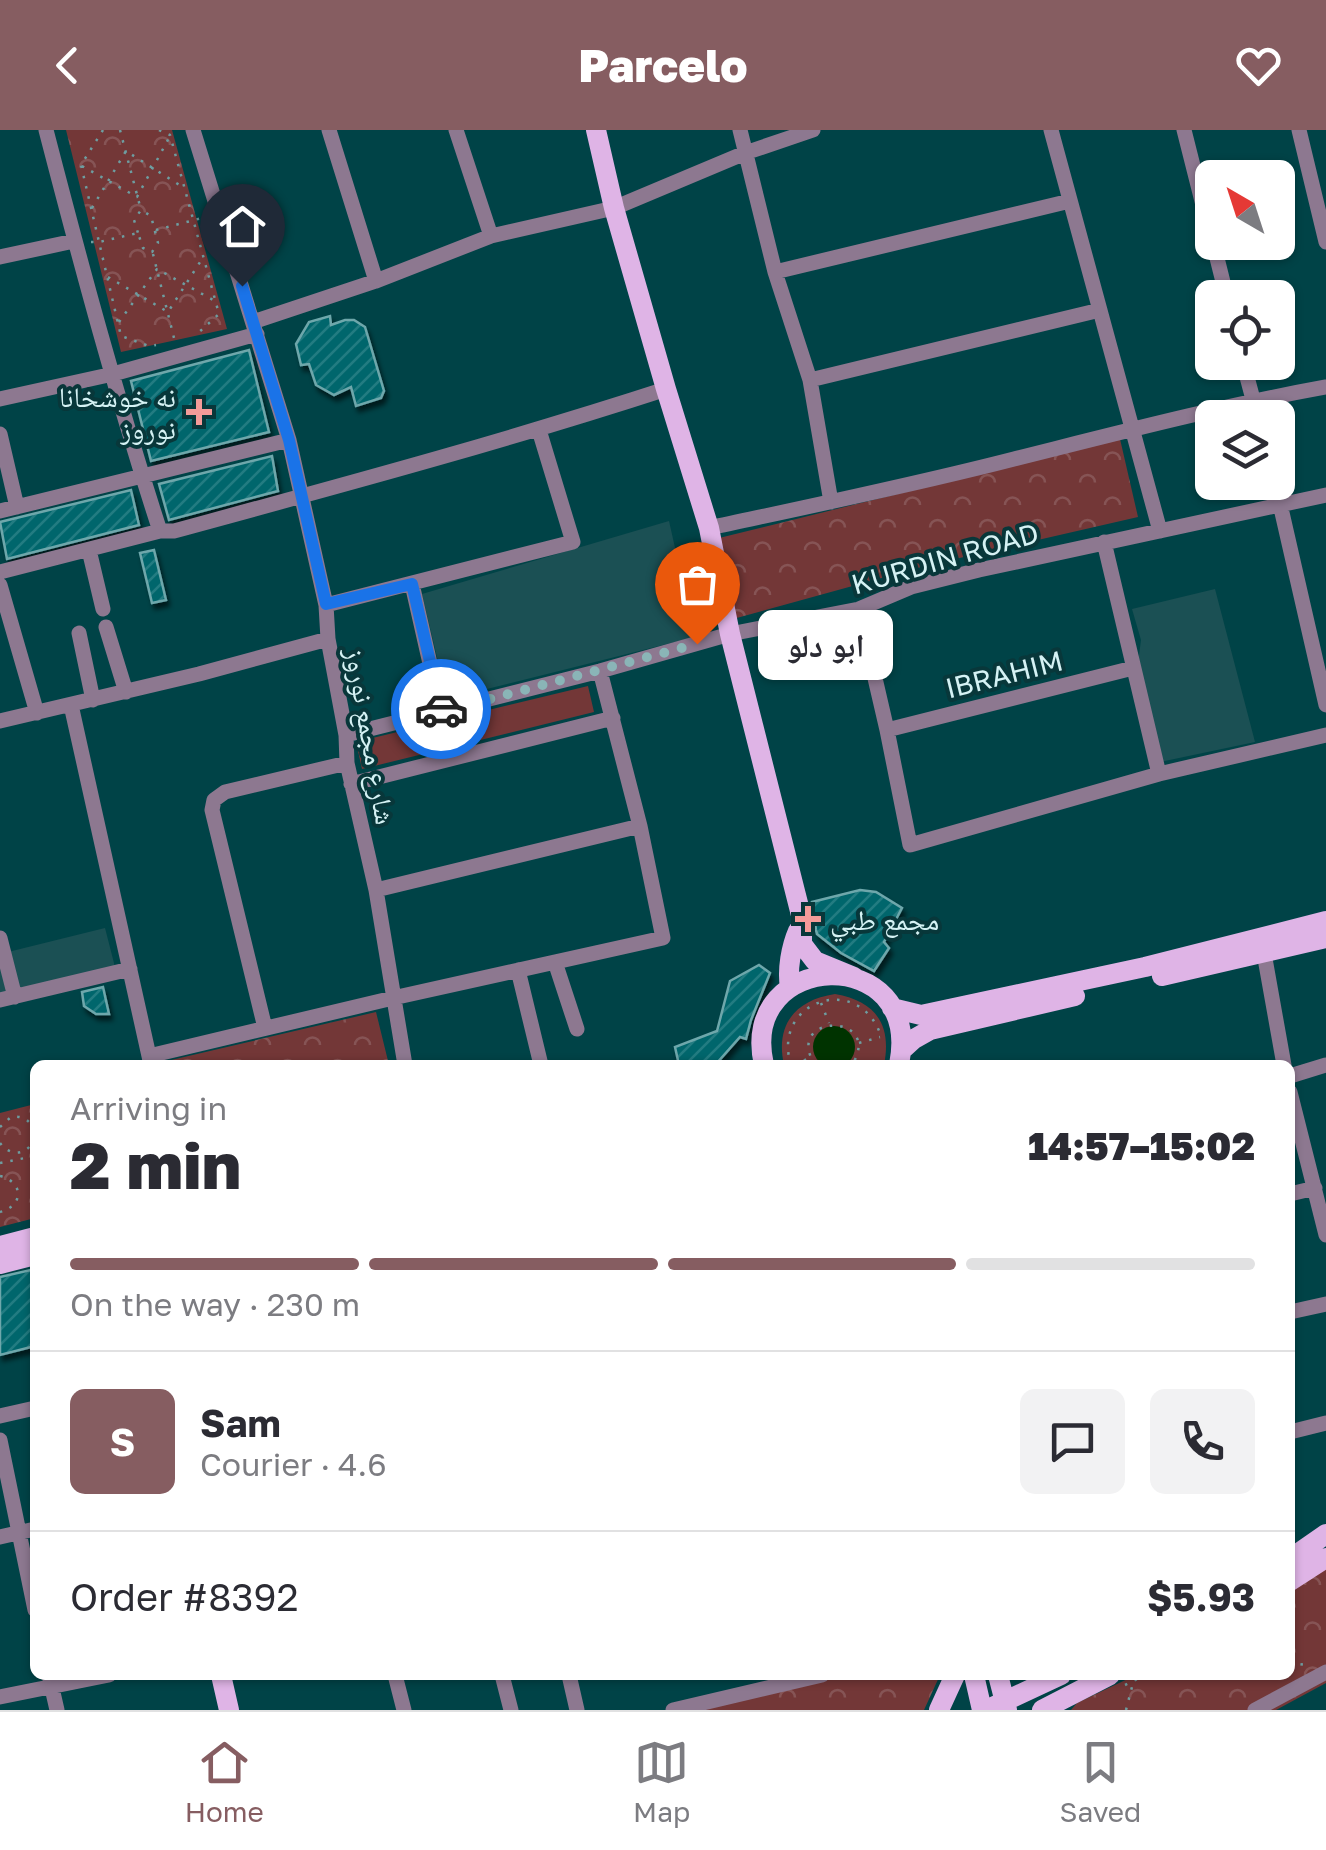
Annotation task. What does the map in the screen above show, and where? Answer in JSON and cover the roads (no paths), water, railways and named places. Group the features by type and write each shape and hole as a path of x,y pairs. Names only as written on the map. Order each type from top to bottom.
{"main road":[{"path":"596,130 614,208 710,528 730,634 802,920 802,944 815,960 869,984 882,995 892,1008 902,1035 901,1057"},
{"path":"790,987 792,944 802,920"},
{"path":"892,1008 921,1015 1146,967 1326,920"},
{"path":"901,1057 914,1039 930,1030 1326,938"},
{"path":"763,1056 762,1030 768,1014 790,987 821,974 854,978"},
{"path":"0,1246 30,1238"},
{"path":"0,1264 30,1256"},
{"path":"1295,1555 1326,1534"},
{"path":"1295,1578 1326,1558"},
{"path":"222,1680 230,1710"},
{"path":"938,1710 953,1680"},
{"path":"977,1680 995,1708"},
{"path":"995,1708 998,1680"},
{"path":"995,1708 1051,1680"},
{"path":"1042,1710 1101,1680"}],"street":[{"path":"46,130 74,240 160,531"},
{"name":"شارع مجمع نوروز","path":"194,130 289,440 326,604 328,639 346,735 346,763 376,890 404,1060"},
{"path":"329,130 376,282"},
{"path":"456,130 491,236"},
{"path":"740,130 775,272 810,380 831,502"},
{"path":"0,399 113,374 255,328 491,236 614,208 746,152 813,130"},
{"path":"1050,130 1160,531"},
{"path":"1184,130 1195,172"},
{"path":"1299,130 1326,242"},
{"path":"775,272 1070,202"},
{"path":"0,258 74,240"},
{"path":"810,380 1100,310"},
{"path":"1248,380 1253,400 1326,386"},
{"path":"0,572 160,531 174,531 539,430 666,389"},
{"path":"710,528 1013,460 1195,413"},
{"path":"326,604 573,542 539,430"},
{"path":"0,434 18,507"},
{"path":"0,511 289,440"},
{"name":"KURDIN ROAD","path":"346,735 730,634 859,609 911,587 1326,495"},
{"path":"1280,500 1326,705"},
{"path":"1104,542 1159,774"},
{"path":"88,550 103,609"},
{"path":"412,584 441,712"},
{"path":"0,585 37,713"},
{"path":"859,609 910,846 1159,774 1326,736"},
{"path":"106,626 126,692"},
{"path":"79,633 93,700"},
{"path":"0,721 328,639"},
{"name":"IBRAHIM","path":"887,730 1133,668"},
{"path":"71,705 150,1060 265,1028 663,938 640,826 600,671"},
{"path":"351,784 613,718"},
{"path":"265,1028 212,810 214,800 225,792 346,763"},
{"path":"376,890 640,826"},
{"path":"0,938 7,998 130,970"},
{"path":"1264,953 1283,1060"},
{"path":"555,962 577,1029"},
{"path":"518,970 540,1060"},
{"path":"1295,1074 1326,1065"},
{"path":"1295,1112 1326,1235"},
{"path":"1295,1193 1314,1188"},
{"path":"1295,1311 1326,1304"},
{"path":"0,1416 30,1409"},
{"path":"1295,1431 1326,1423"},
{"path":"0,1440 27,1531 30,1561"},
{"path":"0,1538 27,1531"},
{"path":"1255,1710 1319,1669"},
{"path":"396,1680 404,1710"},
{"path":"503,1680 511,1710"},
{"path":"569,1680 577,1710"},
{"path":"673,1710 801,1680"},
{"path":"0,1697 50,1681 57,1710"}],"place":[{"name":"نه خوشخانا نوروز","path":"199,412"},
{"name":"ابو دلو","path":"697,644"},
{"name":"مجمع طبي","path":"808,919"}]}
